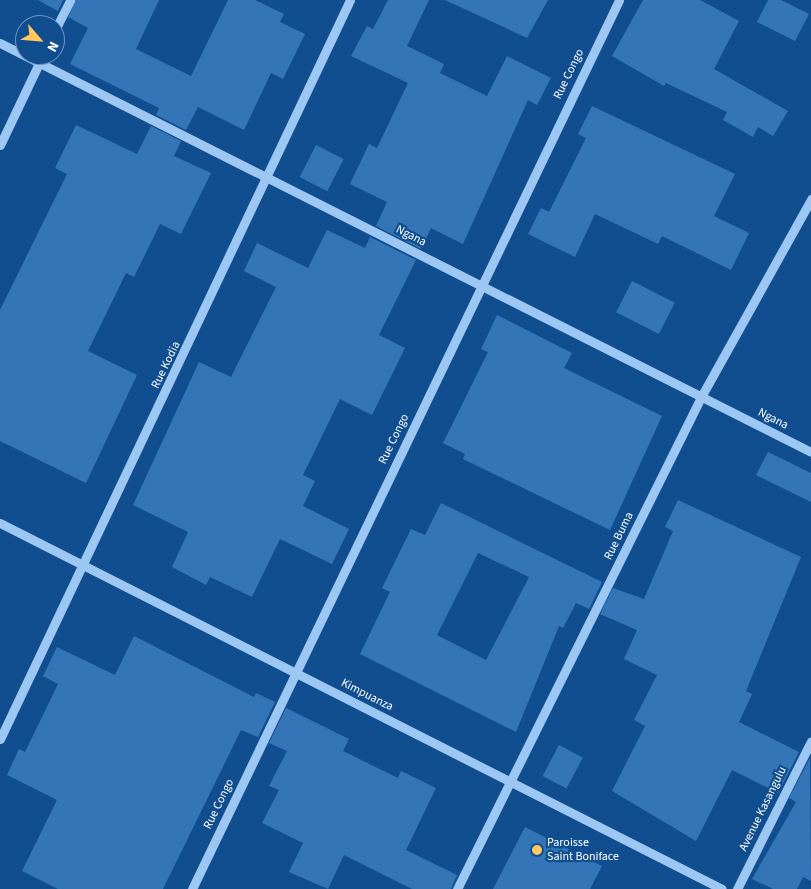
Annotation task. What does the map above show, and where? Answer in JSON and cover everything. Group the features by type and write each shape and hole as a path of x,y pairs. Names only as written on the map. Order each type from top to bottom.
{"street":[{"path":"62,15 70,0"},
{"name":"Rue Kodia","path":"0,739 269,178 350,0"},
{"name":"Rue Congo","path":"192,889 619,0"},
{"name":"Ngana","path":"0,42 15,48"},
{"path":"0,145 38,65"},
{"name":"Ngana","path":"52,65 269,178 811,452"},
{"name":"Rue Buma","path":"457,889 701,397 811,199"},
{"name":"Kimpuanza","path":"0,523 722,889"},
{"name":"Avenue Kasangulu","path":"737,889 811,741"}],"building":[{"path":"38,0 63,0 58,11"},
{"path":"76,0 159,0 136,49 191,76 228,0 255,0 284,14 280,22 305,34 283,79 271,73 244,130 198,107 186,130 156,115 159,108 70,64 88,28 68,17"},
{"path":"388,0 429,0 407,46 444,64 440,73 487,96 507,56 551,78 537,105 528,100 463,244 431,228 421,249 376,226 387,202 350,184 369,144 377,148 408,83 351,56 367,26 373,29"},
{"path":"445,0 548,0 527,38"},
{"path":"643,0 700,0 739,21 714,69 788,111 773,136 758,127 753,137 723,120 727,112 666,83 664,86 612,56"},
{"path":"768,0 781,0 809,14 795,41 757,22"},
{"path":"592,106 735,174 714,216 749,233 731,270 662,236 658,244 595,214 575,257 528,234 541,208 549,212 586,138 578,134"},
{"path":"76,125 137,154 151,126 181,141 174,156 211,173 181,234 160,224 134,277 126,273 88,351 137,375 86,483 0,441 0,310 67,174 55,168"},
{"path":"316,145 344,159 327,191 300,177"},
{"path":"327,230 365,248 370,237 416,260 379,335 405,348 372,415 340,399 303,475 315,481 303,506 349,529 332,564 280,539 252,597 210,577 206,585 172,567 188,532 133,505 199,362 231,377 276,287 244,271 257,243 308,268"},
{"path":"632,281 675,303 659,334 616,312"},
{"path":"497,315 572,353 564,368 662,416 610,530 463,459 465,454 443,443 488,352 481,349"},
{"path":"768,452 811,473 811,502 756,475"},
{"path":"678,500 801,557 746,691 752,694 739,722 799,752 778,793 732,770 696,841 612,791 645,726 634,720 657,675 624,659 637,630 600,614 613,588 644,599 673,531 665,527"},
{"path":"441,503 602,582 589,609 576,603 563,628 559,626 516,732 360,654 390,592 382,588 411,529 425,535","holes":["478,553 529,577 486,660 437,635"]},
{"path":"134,636 254,697 256,693 275,702 258,737 241,730 163,889 58,889 22,871 57,800 7,775 19,749 25,752 58,684 43,676 57,647 115,675"},
{"path":"286,708 349,739 343,751 398,778 401,771 436,788 406,850 457,875 451,889 412,889 344,855 328,889 289,872 303,843 262,823 279,790 269,786 287,751 269,743"},
{"path":"559,745 583,758 566,789 543,776"},
{"path":"810,758 811,881 803,877 797,889 773,889 752,879 796,802 789,798"},
{"path":"525,827 602,866 590,889 493,889"}],"place":[{"name":"Paroisse Saint Boniface","path":"537,850"}]}
